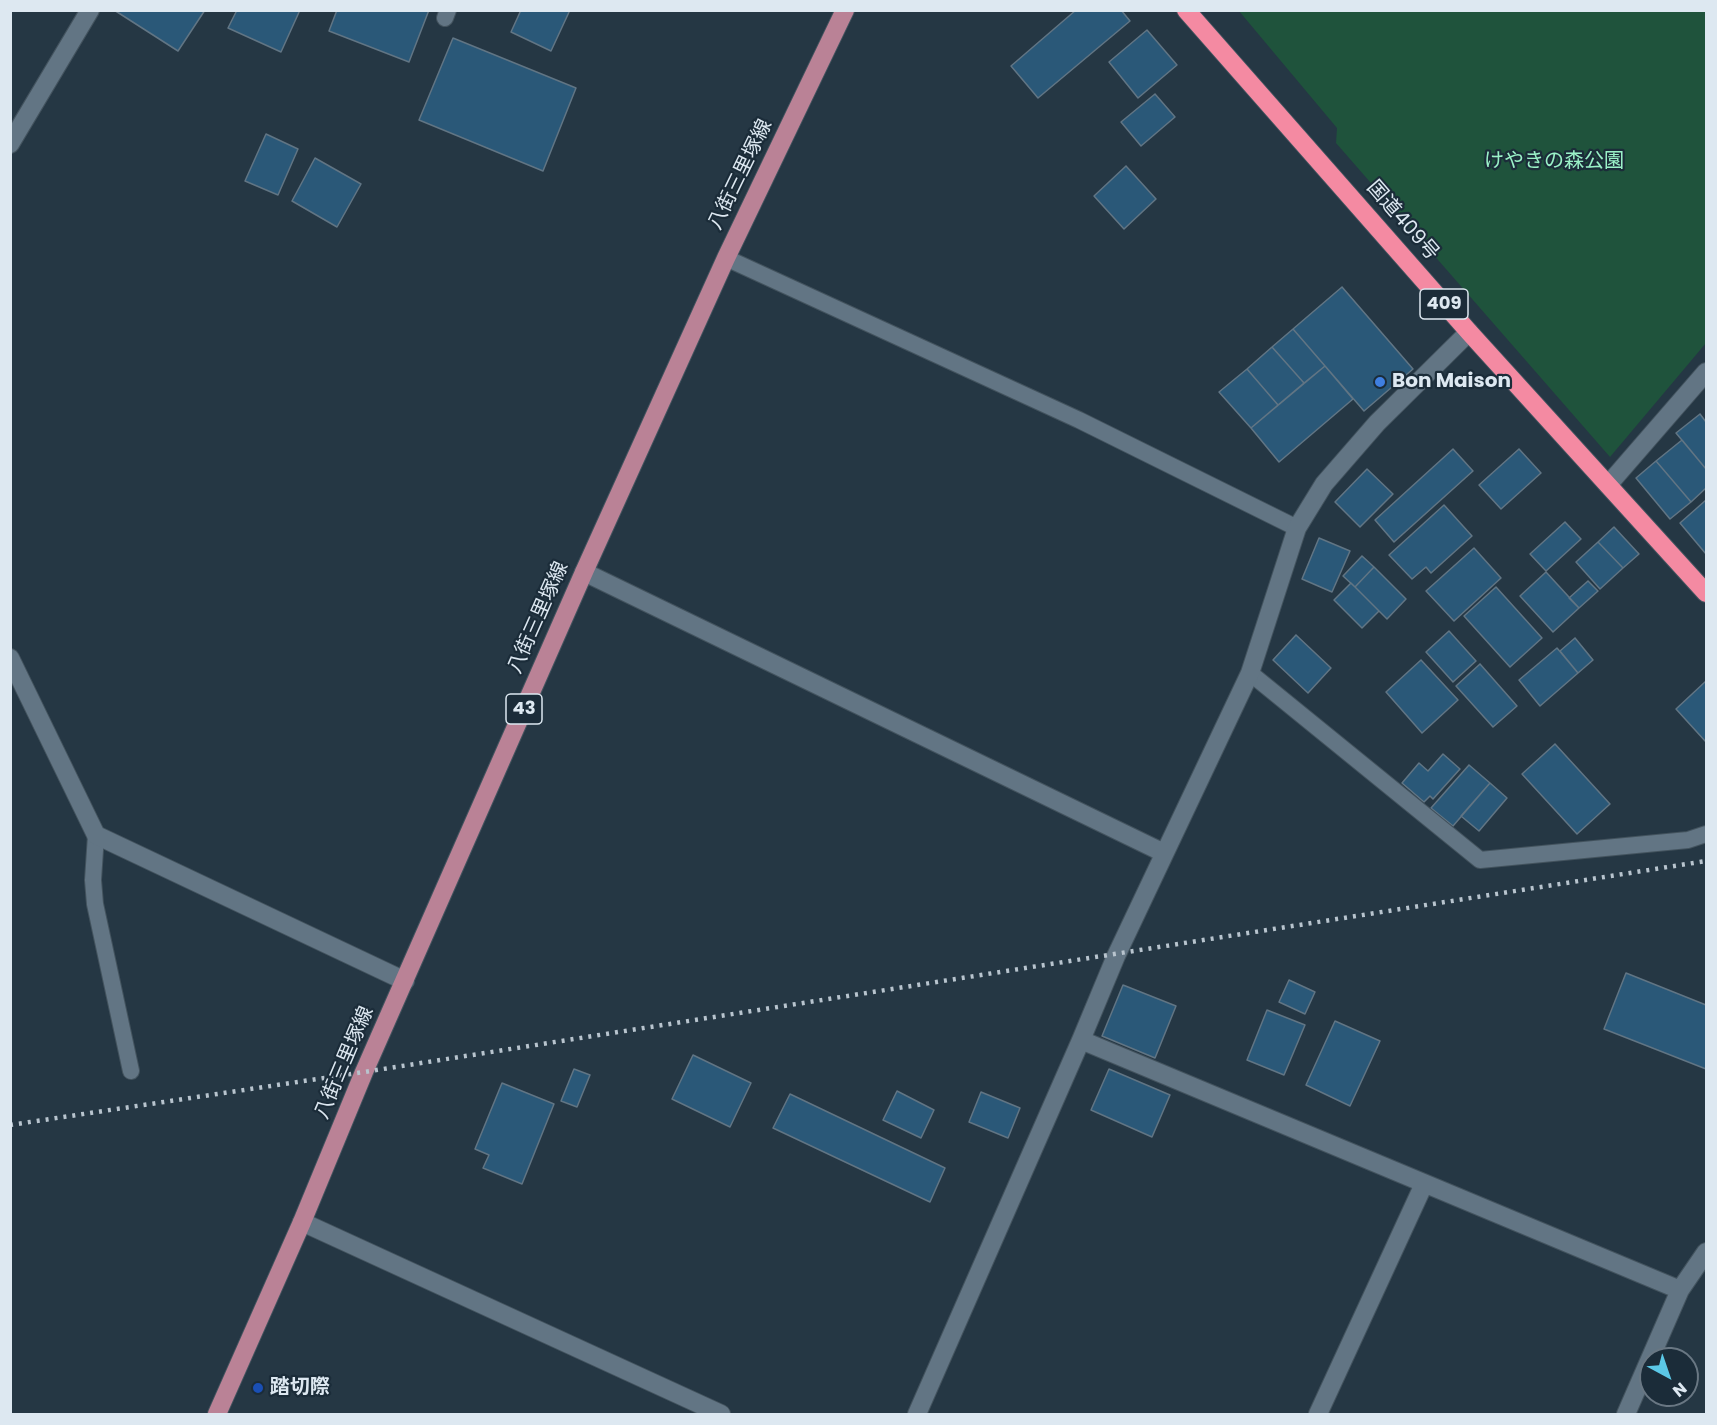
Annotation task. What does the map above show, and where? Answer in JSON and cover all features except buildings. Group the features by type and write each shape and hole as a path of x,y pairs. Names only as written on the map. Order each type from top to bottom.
{"highway":[{"name":"国道409号","path":"1186,10 1469,332 1707,593"}],"main road":[{"name":"八街三里塚線","path":"218,1414 584,572 726,258 844,10"}],"street":[{"path":"10,144 90,10"},
{"path":"917,1414 1116,956 1250,673 1297,528 1324,484 1377,423 1469,332"},
{"path":"1608,484 1707,372"},
{"path":"584,572 1164,853"},
{"path":"10,658 96,835 405,981"},
{"path":"1081,1040 1680,1290"},
{"path":"1318,1414 1424,1184"},
{"path":"302,1222 722,1414"},
{"path":"1626,1414 1680,1290 1707,1252"}],"lane":[{"path":"726,258 1079,420 1297,528"},
{"path":"1250,673 1480,860 1688,840 1707,834"},
{"path":"96,835 93,880 95,904 131,1071"}],"green space":[{"name":"けやきの森公園","path":"1239,11 1706,11 1706,343 1610,457 1336,143 1337,128"}],"railway":[{"path":"10,1125 364,1072 1706,861"}],"place":[{"name":"Bon Maison","path":"1380,382"},
{"name":"踏切際","path":"258,1388"}]}
